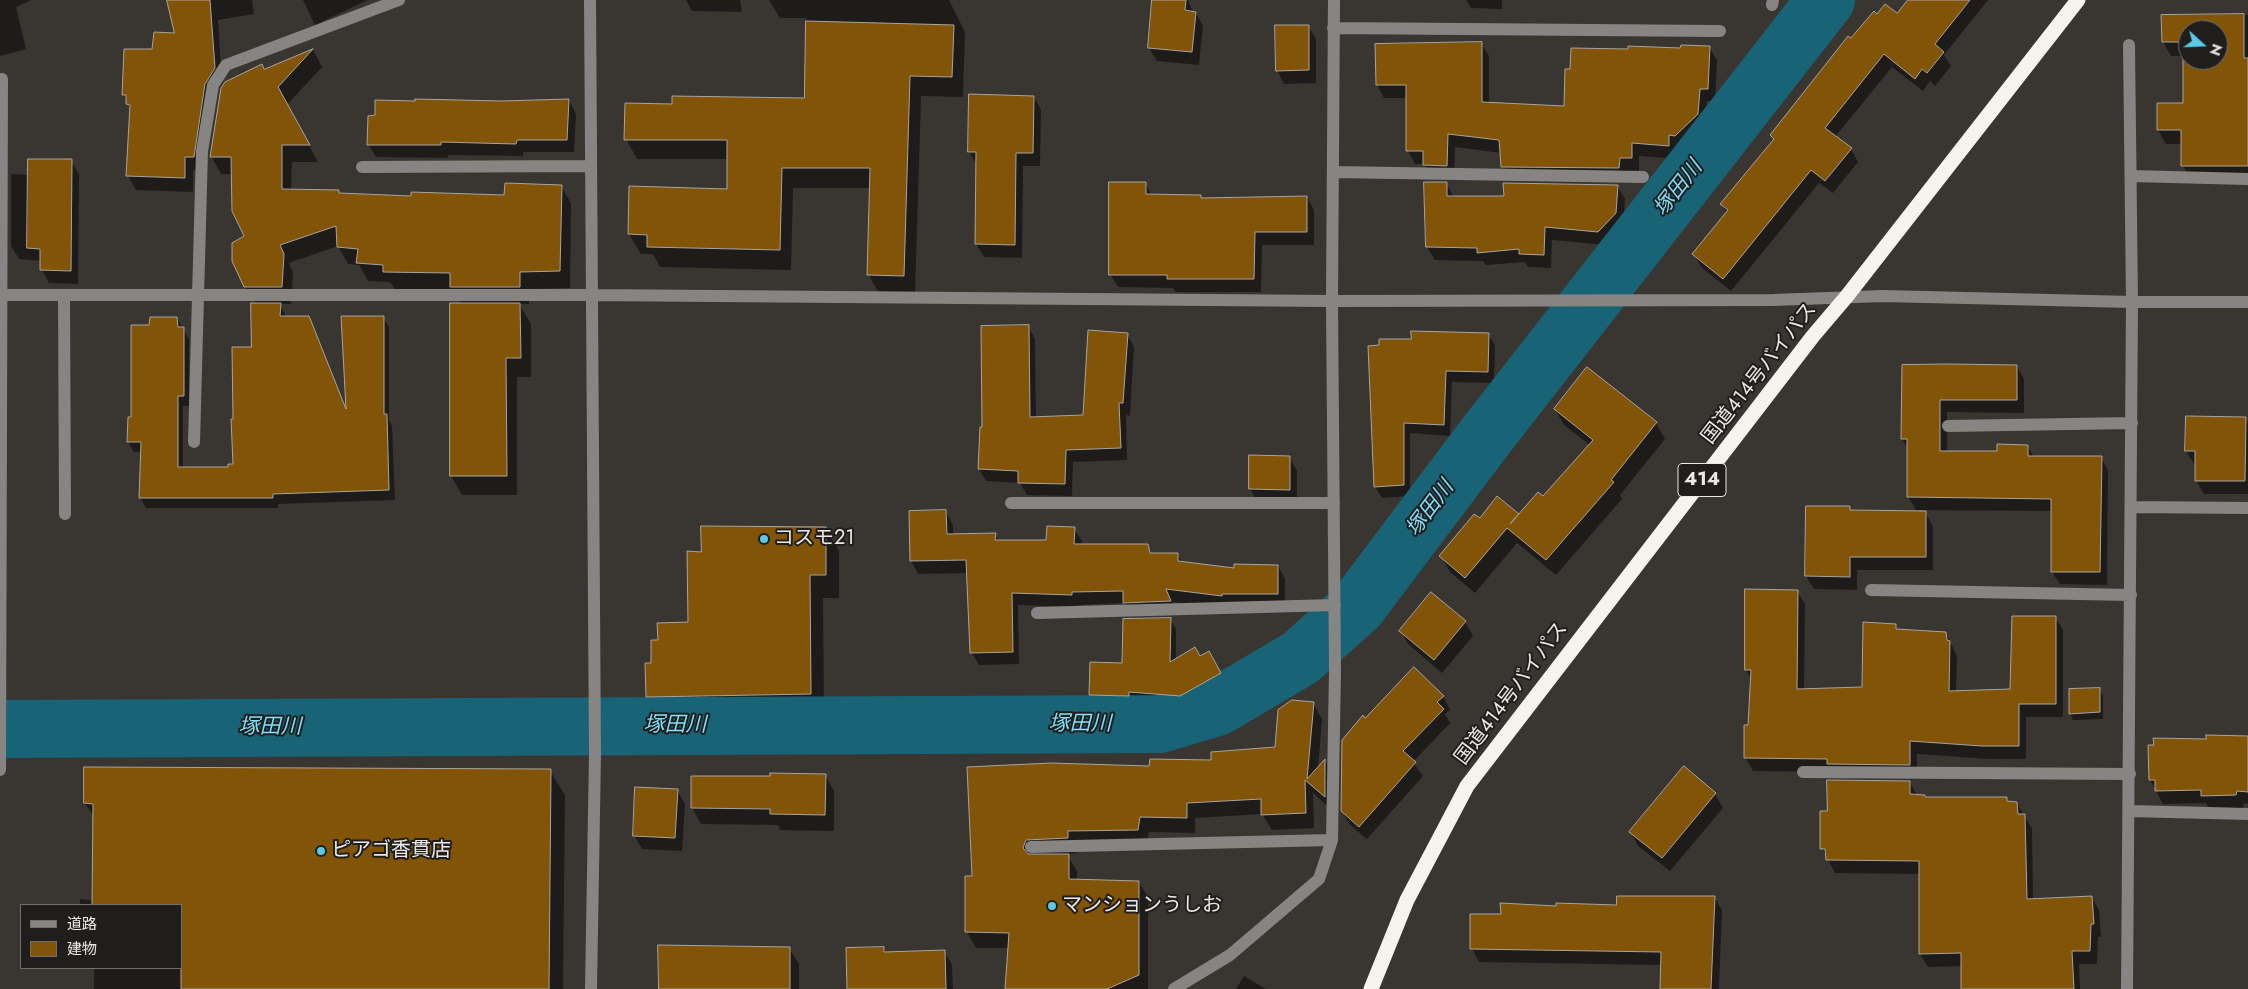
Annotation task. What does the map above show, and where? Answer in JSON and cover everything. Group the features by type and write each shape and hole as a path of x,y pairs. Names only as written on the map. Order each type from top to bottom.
{"highway":[{"name":"国道414号バイパス","path":"1372,989 1407,900 1467,786 1813,336 1847,296 2078,0"}],"street":[{"path":"194,442 202,150 212,85 226,66 399,0"},
{"path":"590,0 596,754 591,989"},
{"path":"1174,989 1230,955 1319,878 1332,840 1335,671 1332,301 1334,0"},
{"path":"1333,28 1720,31"},
{"path":"2127,989 2132,423 2130,45"},
{"path":"0,770 2,694 2,79"},
{"path":"362,167 591,166"},
{"path":"1334,172 1643,177"},
{"path":"2131,176 2248,179"},
{"path":"1,295 592,296 1332,301 1772,300 1847,296 2132,302 2248,302"},
{"path":"64,296 65,514"},
{"path":"1948,426 2132,423"},
{"path":"1011,503 1334,503"},
{"path":"2131,507 2248,508"},
{"path":"1871,590 2131,595"},
{"path":"1037,613 1334,599"},
{"path":"1802,772 2130,774"},
{"path":"2129,811 2248,814"},
{"path":"1031,847 1332,840"}],"building":[{"path":"167,0 210,0 215,68 205,84 194,157 185,157 185,178 126,176 130,105 126,104 126,95 122,95 124,49 152,49 154,32 174,33"},
{"path":"1152,0 1186,0 1185,10 1196,12 1192,52 1148,48"},
{"path":"1908,0 1970,0 1935,44 1944,52 1927,73 1922,69 1915,79 1884,54 1825,128 1852,148 1825,181 1811,170 1723,279 1692,254 1728,210 1720,204 1774,139 1770,135 1848,36 1851,38 1874,11 1877,14 1885,4 1897,13"},
{"path":"2244,14 2244,58 2248,58 2248,166 2181,166 2181,130 2157,130 2157,103 2183,103 2183,70 2228,70 2228,20 2178,20 2178,42 2162,42 2161,15"},
{"path":"806,21 954,25 952,77 910,76 904,276 867,275 870,168 782,168 780,250 647,247 647,235 628,234 629,186 727,189 727,140 624,140 625,103 672,104 672,96 804,98"},
{"path":"1275,25 1309,25 1309,70 1276,71"},
{"path":"1482,42 1482,102 1564,106 1565,69 1570,69 1571,48 1628,49 1628,46 1680,48 1681,45 1710,46 1708,89 1700,89 1698,114 1675,136 1669,135 1669,146 1632,143 1632,158 1620,158 1619,168 1501,167 1499,140 1448,134 1447,166 1423,165 1423,151 1406,151 1406,85 1376,85 1375,44"},
{"path":"313,49 278,87 310,145 282,145 282,189 339,190 339,193 411,196 411,192 504,195 505,183 562,185 560,271 520,272 520,287 450,287 450,273 383,272 383,265 356,263 358,249 337,247 336,226 280,245 284,254 282,287 244,287 232,261 232,243 244,236 232,211 231,157 210,157 221,88 225,82 262,64 264,69"},
{"path":"969,94 1034,96 1033,153 1016,153 1015,245 975,244 976,152 968,152"},
{"path":"415,99 502,101 569,99 567,140 517,140 516,144 441,142 441,145 367,145 368,116 375,115 375,100 415,101"},
{"path":"28,159 72,159 71,271 40,270 40,249 27,248"},
{"path":"1109,182 1146,182 1146,194 1201,195 1201,198 1307,196 1307,232 1255,232 1254,279 1167,279 1167,275 1109,275"},
{"path":"1424,182 1447,182 1447,196 1504,196 1503,183 1618,185 1616,213 1598,232 1545,227 1544,255 1519,254 1519,249 1477,253 1477,248 1426,247"},
{"path":"251,303 281,303 280,316 309,316 346,409 341,316 384,316 384,414 387,414 389,490 273,494 273,498 139,498 141,442 127,442 128,417 131,417 131,325 149,325 150,317 177,317 178,327 184,327 184,396 178,396 178,467 228,467 228,464 233,464 231,419 233,419 232,347 251,347"},
{"path":"450,303 520,303 521,358 506,358 507,476 450,476"},
{"path":"1029,325 1030,417 1083,415 1088,330 1128,333 1123,403 1119,403 1121,448 1066,450 1065,484 1018,483 1018,471 978,469 980,427 982,427 981,326"},
{"path":"1411,331 1489,333 1488,372 1446,371 1444,425 1404,423 1404,485 1374,487 1368,346 1379,345 1379,339 1411,339"},
{"path":"1902,365 2017,365 2017,400 1940,400 1940,451 1997,451 1997,444 2028,445 2028,456 2102,456 2100,572 2051,572 2051,499 1907,497 1907,439 1901,439"},
{"path":"1587,367 1657,422 1611,480 1614,482 1546,560 1507,528 1465,578 1439,556 1474,514 1480,518 1497,496 1519,514 1538,492 1543,496 1593,440 1554,409"},
{"path":"2186,416 2246,417 2245,481 2195,481 2195,451 2185,451"},
{"path":"1249,455 1290,456 1290,490 1249,489"},
{"path":"1806,506 1850,506 1850,510 1926,511 1926,557 1850,557 1850,577 1805,576"},
{"path":"946,510 947,534 996,533 995,540 1046,540 1047,526 1075,527 1074,544 1148,544 1150,553 1178,553 1178,561 1234,568 1234,564 1278,565 1278,594 1222,594 1222,596 1166,589 1171,601 1123,603 1123,591 1072,592 1072,595 1012,593 1013,652 970,653 966,560 910,561 909,511"},
{"path":"701,526 826,527 826,575 810,575 811,694 646,697 645,663 651,663 651,640 658,640 657,623 688,622 687,551 701,552"},
{"path":"1745,589 1798,590 1797,689 1862,687 1863,622 1896,624 1896,629 1946,632 1947,640 1950,641 1949,691 2010,689 2012,616 2056,616 2056,704 2019,704 2019,746 1982,746 1910,741 1910,765 1827,764 1827,759 1744,758 1744,725 1748,725 1751,670 1745,670"},
{"path":"1431,592 1466,621 1434,660 1399,631"},
{"path":"1171,618 1170,662 1195,647 1200,656 1209,651 1221,673 1180,696 1129,692 1129,696 1089,695 1090,662 1122,663 1123,619"},
{"path":"1414,667 1444,696 1437,702 1444,709 1403,751 1416,762 1359,827 1341,811 1342,740 1363,715 1365,718"},
{"path":"2100,688 2100,712 2069,714 2069,689"},
{"path":"1292,700 1314,702 1307,779 1325,759 1325,797 1305,780 1306,813 1261,815 1261,799 1187,803 1187,818 1140,817 1138,830 1068,831 1068,838 1026,840 1023,848 1028,854 1069,854 1069,879 1139,881 1139,975 1107,989 1005,989 1009,933 965,932 965,876 972,876 967,767 1051,763 1149,766 1150,759 1211,760 1211,752 1275,747 1278,710"},
{"path":"2206,735 2248,736 2248,792 2237,791 2236,795 2201,796 2201,790 2155,791 2155,780 2149,780 2148,745 2154,745 2153,738 2206,739"},
{"path":"1684,766 1716,793 1662,858 1629,832"},
{"name":"ピアゴ香貫店","path":"84,767 551,769 549,989 181,989 182,904 92,904 93,804 84,803"},
{"path":"770,773 826,774 825,815 770,814 770,809 691,808 691,776 770,776"},
{"path":"1827,780 1910,781 1910,794 1925,795 1925,797 2007,797 2007,801 2017,802 2018,814 2025,814 2027,899 2092,896 2094,924 2091,924 2090,951 2072,951 2074,989 1961,989 1961,953 1919,954 1919,861 1826,860 1825,849 1820,849 1820,811 1827,811"},
{"path":"635,787 678,789 675,838 633,836"},
{"path":"1617,896 1715,896 1711,989 1660,989 1661,952 1470,949 1470,914 1501,914 1500,903 1556,906 1556,903 1616,905"},
{"path":"658,945 790,947 790,989 659,989"},
{"path":"884,947 884,952 945,950 946,989 847,989 846,948"}],"waterway":[{"name":"塚田川","path":"0,729 1160,724 1217,707 1300,658 1357,607 1485,437 1826,0"}],"place":[{"name":"コスモ21","path":"764,539"},
{"name":"ピアゴ香貫店","path":"321,851"},
{"name":"マンションうしお","path":"1052,906"}]}
